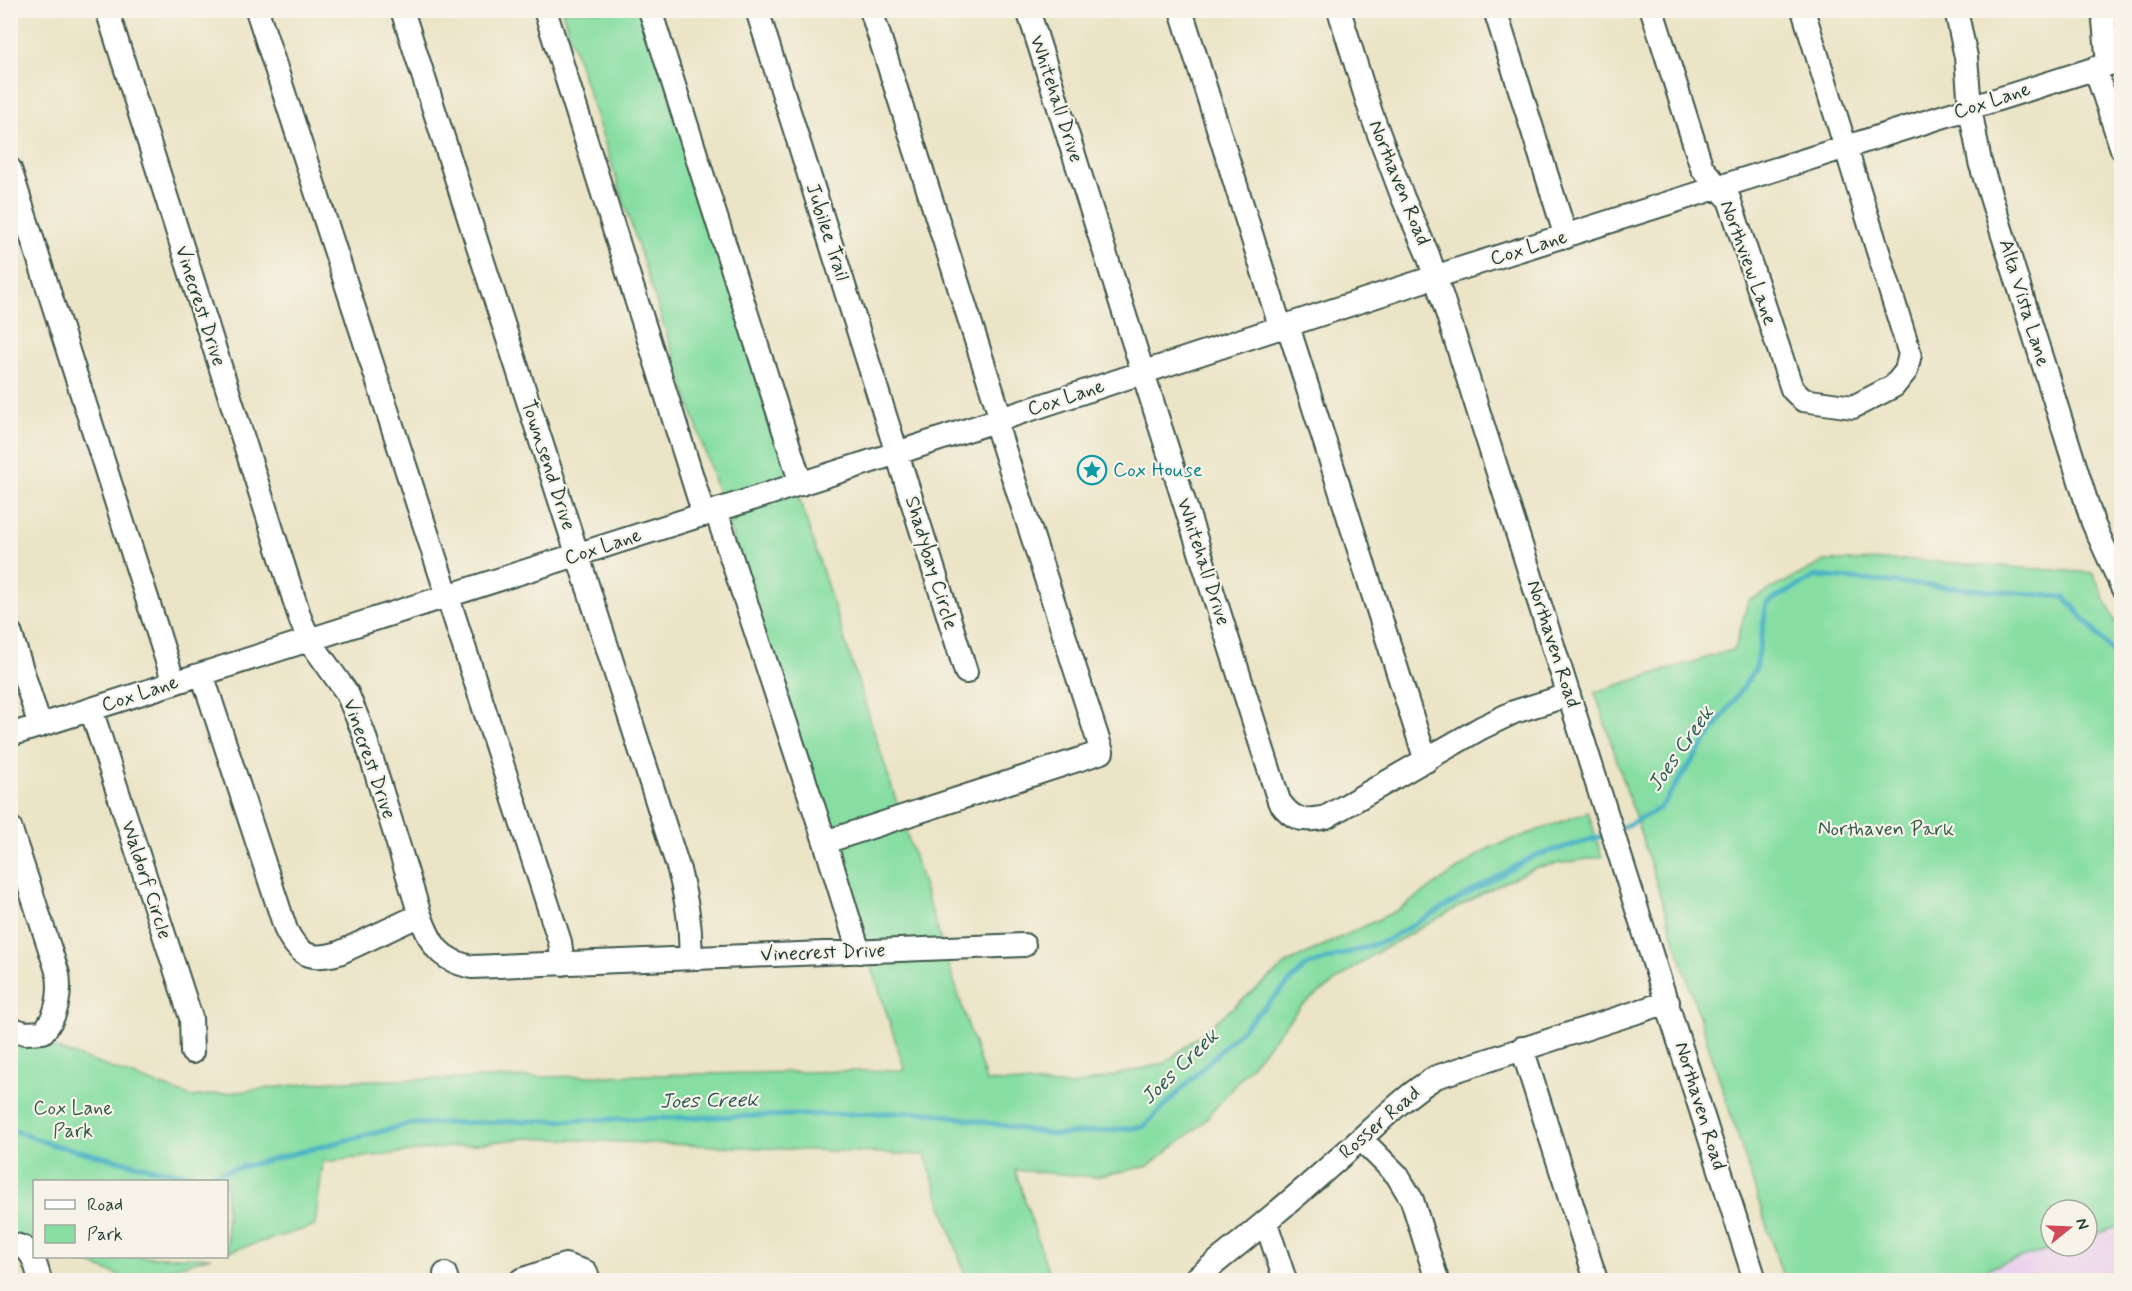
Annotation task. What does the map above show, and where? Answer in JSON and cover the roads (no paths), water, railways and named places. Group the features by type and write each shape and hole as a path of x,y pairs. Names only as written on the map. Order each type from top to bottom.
{"street":[{"name":"Vinecrest Drive","path":"107,10 301,621 310,641 347,693 364,734 420,915 427,935 437,950 457,964 472,967 1024,945"},
{"path":"257,10 560,942 563,964"},
{"name":"Townsend Drive","path":"402,10 679,870 688,906 690,957"},
{"path":"545,10 710,513 825,842 860,952"},
{"path":"650,10 801,483"},
{"name":"Jubilee Trail","path":"757,10 897,453"},
{"path":"825,842 1102,752 871,10"},
{"name":"Whitehall Drive","path":"1028,10 1279,801 1286,812 1308,821 1326,817 1481,728 1514,712 1569,695"},
{"path":"1181,10 1426,760"},
{"name":"Northaven Road","path":"1339,10 1371,113 1436,277 1755,1281"},
{"path":"1495,10 1566,237"},
{"name":"Northview Lane","path":"1652,10 1702,168 1729,199 1792,390 1803,400 1853,407 1893,386 1906,371 1910,354 1846,147"},
{"path":"1803,10 1846,147"},
{"name":"Alta Vista Lane","path":"1956,10 1966,57 1970,108 1980,162 2093,523 2121,587"},
{"path":"2103,10 2108,64 2121,149"},
{"name":"Cox Lane","path":"10,735 310,641 1143,374 1436,277 2108,64"},
{"path":"10,169 174,683"},
{"name":"Shadybay Circle","path":"897,453 966,672"},
{"path":"10,632 40,726"},
{"path":"202,674 286,930 293,944 303,953 314,957 327,956 339,953 420,915"},
{"name":"Waldorf Circle","path":"91,709 191,1018 192,1052"},
{"path":"10,827 58,974 60,989 51,1023 43,1032 25,1033 10,1028"},
{"name":"Rosser Road","path":"1194,1281 1266,1223 1406,1097 1436,1077 1668,1002"},
{"path":"1522,1048 1596,1281"},
{"path":"1361,1139 1397,1175 1412,1200 1437,1281"},
{"path":"1266,1223 1285,1281"},
{"path":"10,1244 27,1248 32,1255 40,1281"},
{"path":"521,1281 565,1265 586,1272 589,1281"}],"waterway":[{"name":"Joes Creek","path":"1618,830 1660,808 1756,668 1767,603 1816,576 2065,597 2122,663"},
{"name":"Joes Creek","path":"10,1129 50,1144 155,1169 202,1177 410,1124 927,1112 1056,1135 1143,1127 1306,966 1385,941 1534,856 1607,835"}],"place":[{"name":"Cox House","path":"1092,470"}],"park label":[{"name":"Northaven Park","path":"1886,829"},
{"name":"Cox Lane Park","path":"73,1120"}]}
